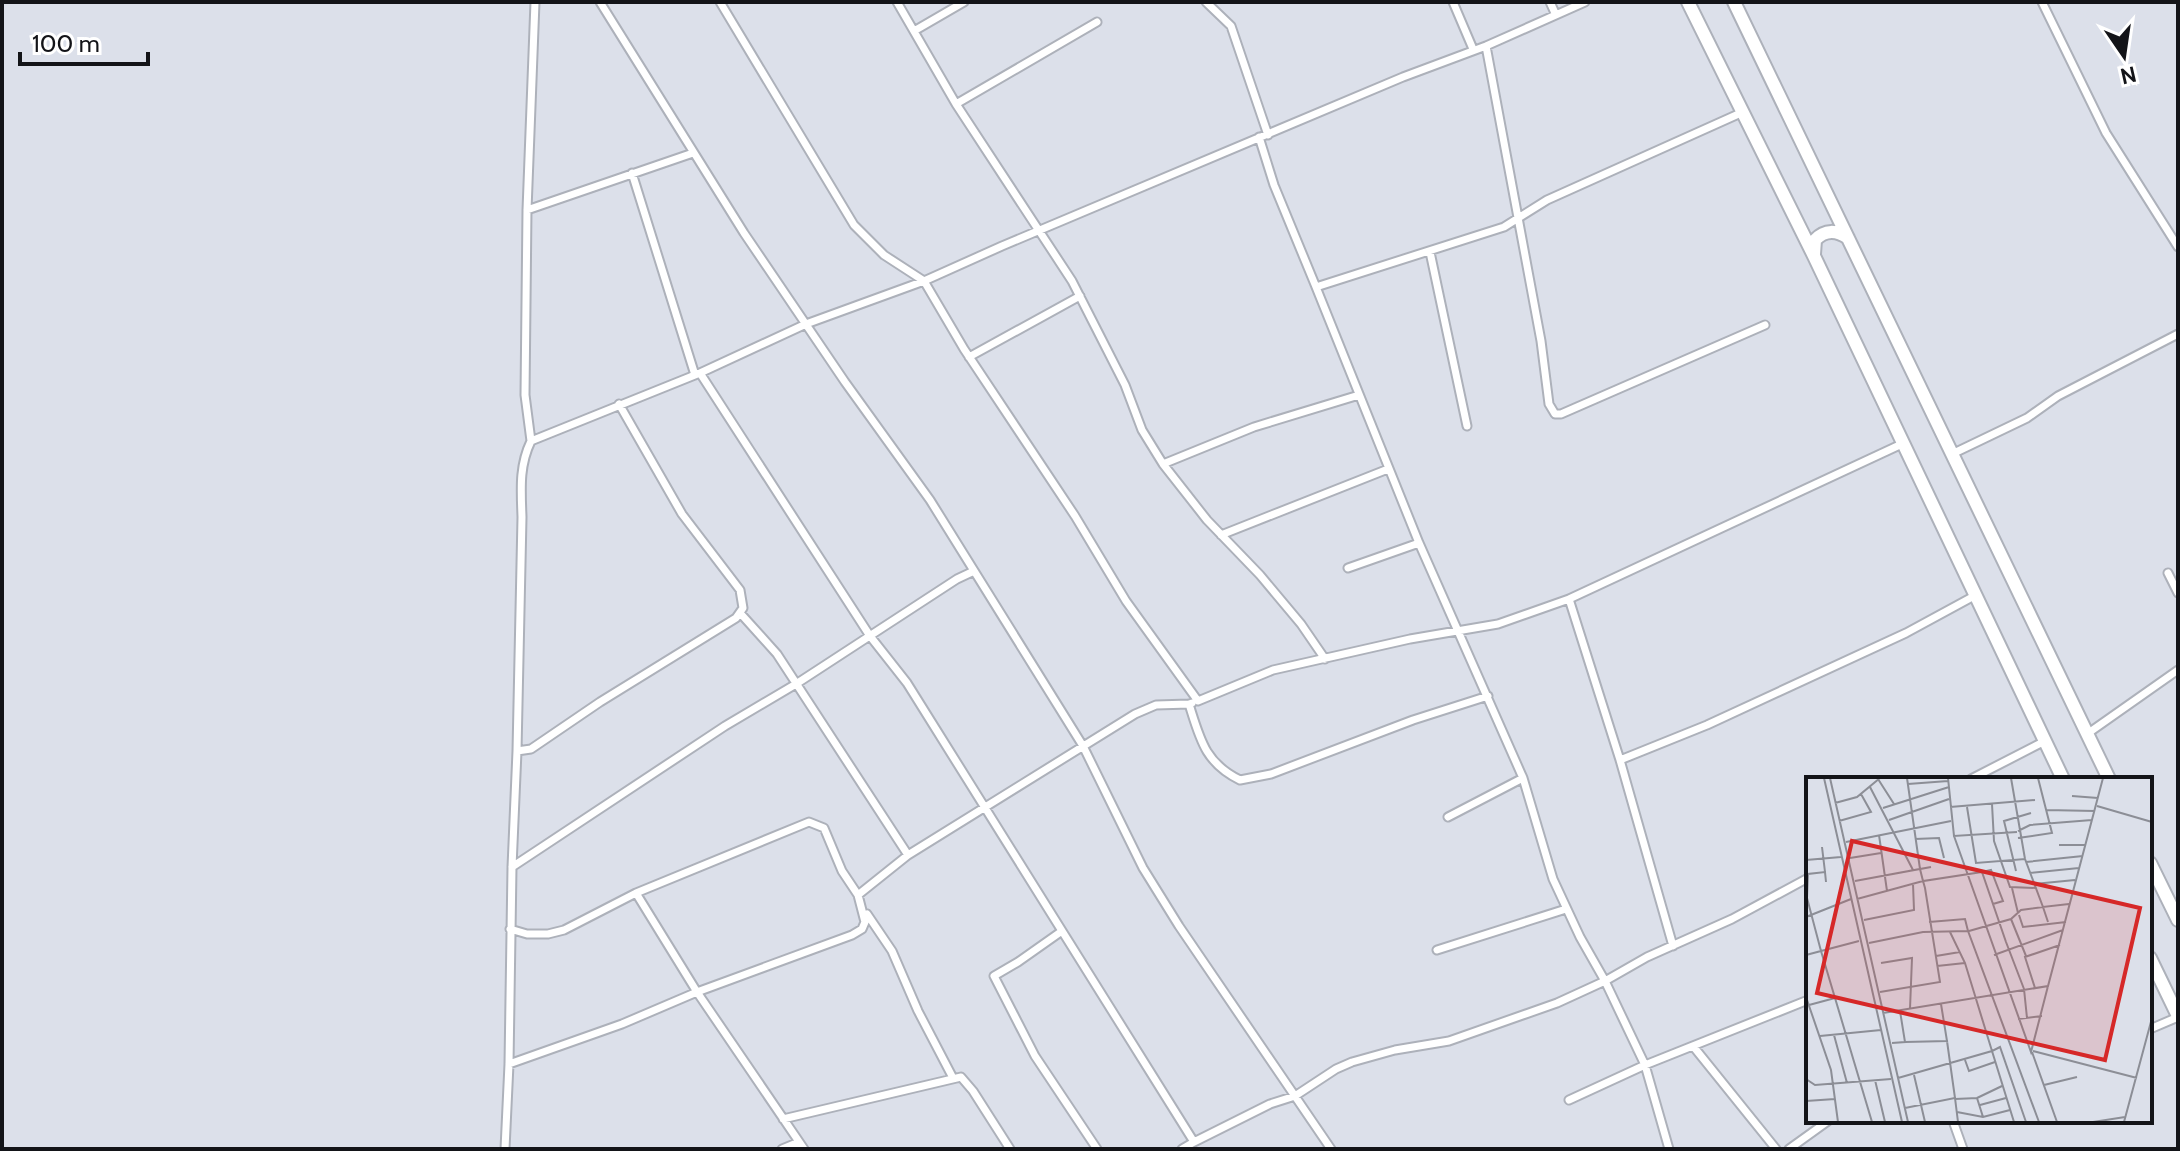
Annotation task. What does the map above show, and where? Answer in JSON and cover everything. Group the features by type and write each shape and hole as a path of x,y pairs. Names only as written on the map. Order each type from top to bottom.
{"highway":[{"path":"1688,2 1814,256 2062,777"},
{"path":"1734,2 2108,777"},
{"path":"1814,256 1818,236 1835,231 1848,238"},
{"path":"2152,867 2178,920"},
{"path":"2152,962 2178,1017"}],"street":[{"path":"505,1149 517,751 522,517 520,480 525,453 531,441 525,395 527,210 535,2"},
{"path":"600,2 693,153 806,324 922,488 1083,746 1150,879 1179,926 1331,1149"},
{"path":"720,2 854,225 884,255 924,281 969,357 1075,516 1126,601 1198,701"},
{"path":"897,2 956,104 1080,296 1125,385 1142,430 1163,464 1221,535 1301,624 1325,659"},
{"path":"914,31 964,2"},
{"path":"1206,2 1231,26 1268,135"},
{"path":"1453,2 1473,49"},
{"path":"1550,2 1555,13"},
{"path":"531,441 698,374 806,324 924,281 1585,2"},
{"path":"2042,2 2106,133 2178,247"},
{"path":"956,104 1097,22"},
{"path":"1486,46 1541,341 1549,404 1555,414 1765,325"},
{"path":"1316,287 1504,227 1547,200 1743,112"},
{"path":"1259,137 1290,227 1388,469 1523,778 1553,879 1645,1065 1669,1149"},
{"path":"527,210 693,153"},
{"path":"632,173 698,374 870,636 907,683 1194,1142"},
{"path":"1430,252 1467,426"},
{"path":"969,357 1080,296"},
{"path":"1952,454 2027,418 2058,396 2178,334"},
{"path":"1163,464 1241,432 1359,395"},
{"path":"517,751 531,749 741,614 743,600 740,590 682,514 619,404"},
{"path":"858,895 908,855 1135,714 1156,705 1189,704 1273,670 1518,618 1569,599 1904,443"},
{"path":"1221,535 1388,469"},
{"path":"1348,568 1419,543"},
{"path":"512,867 725,726 974,571"},
{"path":"2168,573 2178,593"},
{"path":"1620,760 1707,725 1906,633 1976,595"},
{"path":"1569,599 1620,760 1673,946"},
{"path":"741,614 777,654 908,855"},
{"path":"2087,734 2178,670"},
{"path":"1189,704 1211,761 1240,780 1271,774 1413,720 1488,696"},
{"path":"1975,777 2045,741"},
{"path":"1448,817 1523,778"},
{"path":"510,929 527,934 564,930 636,893 809,822 824,828 842,871 892,951 918,1011 953,1078"},
{"path":"1182,1149 1270,1104 1295,1096 1352,1062 1395,1050 1449,1041 1557,1003 1732,919 1806,879"},
{"path":"636,893 697,992 802,1146 782,1149"},
{"path":"509,1064 852,935 862,929 864,908"},
{"path":"1437,950 1566,909"},
{"path":"1062,931 994,976 1035,1056 1097,1149"},
{"path":"1569,1100 1645,1065 1806,1001"},
{"path":"2152,1028 2178,1017"},
{"path":"1693,1046 1776,1149"},
{"path":"783,1119 961,1077 968,1083 1010,1149"},
{"path":"1789,1149 1825,1123"},
{"path":"1954,1123 1963,1149"}]}
